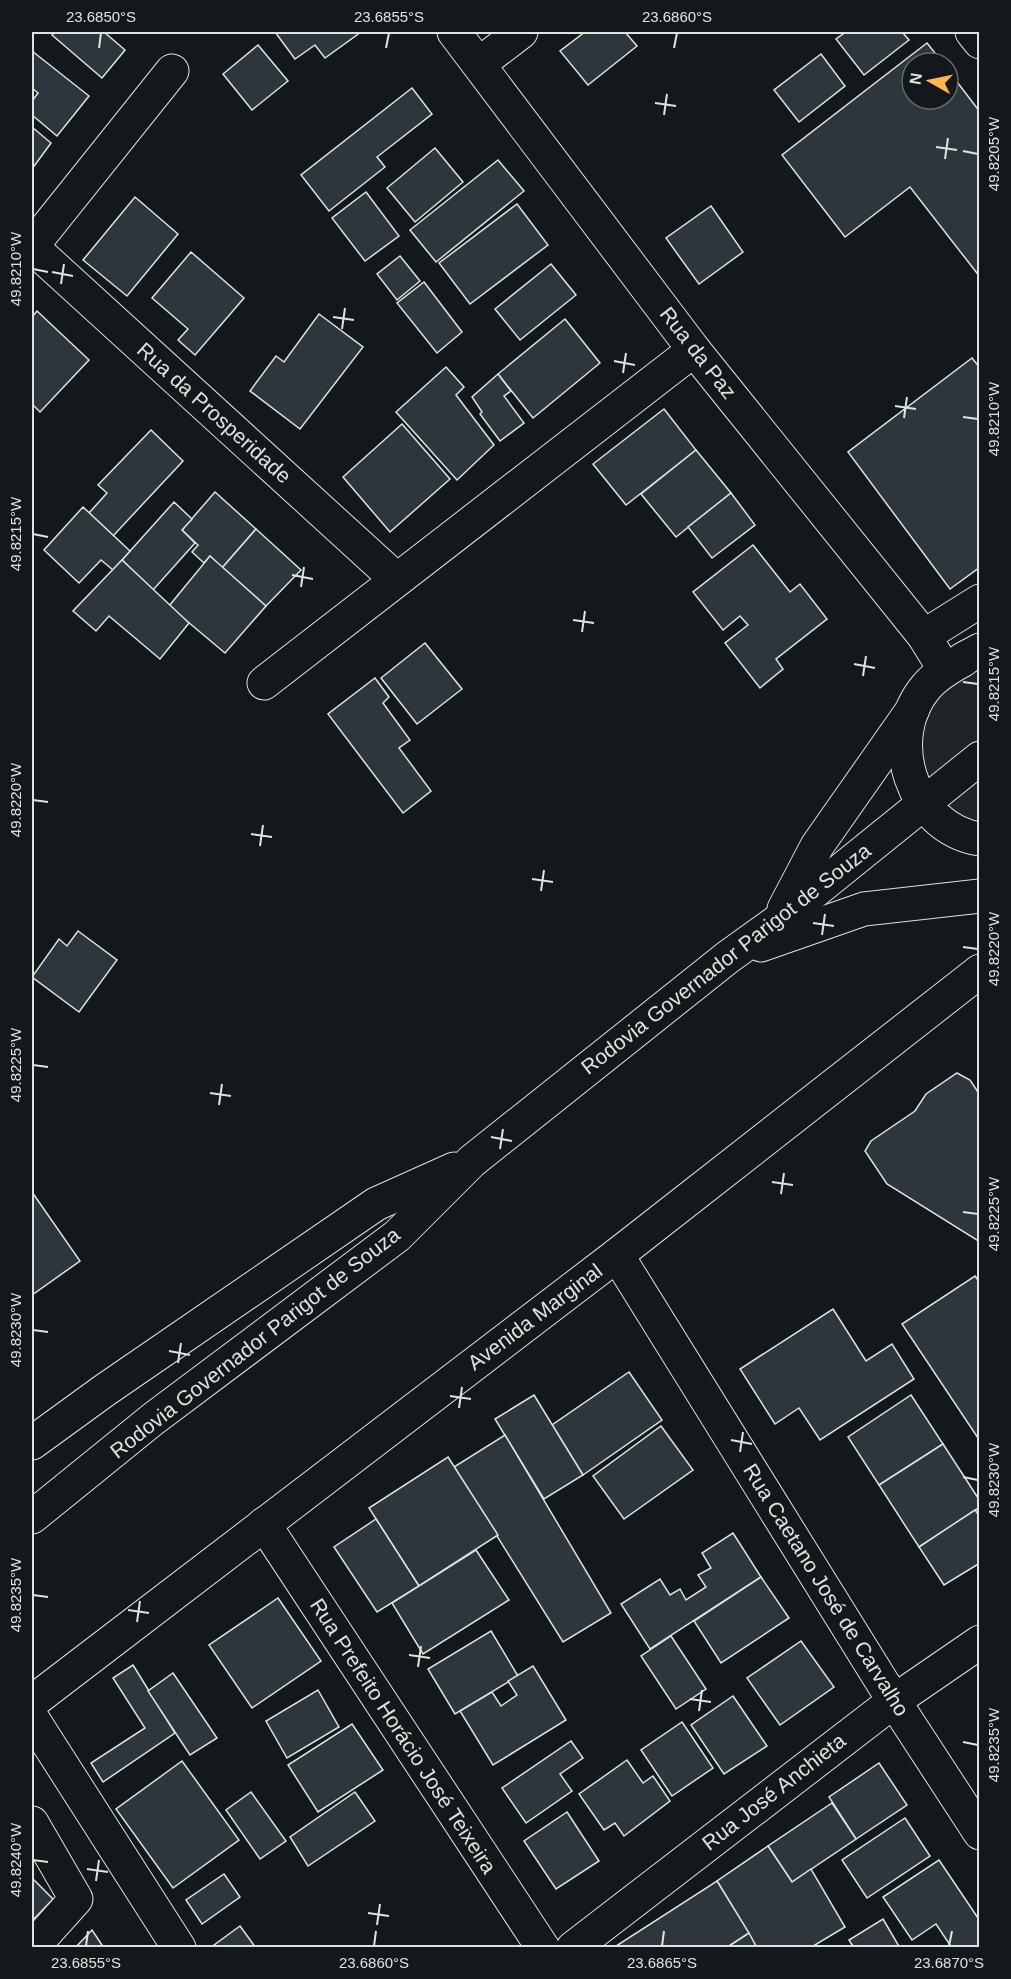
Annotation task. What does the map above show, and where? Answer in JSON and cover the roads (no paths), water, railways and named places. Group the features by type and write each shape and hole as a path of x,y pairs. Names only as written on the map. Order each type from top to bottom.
{"street":[{"name":"Rua da Paz","path":"454,32 694,350 924,636 967,659"},
{"path":"479,64 521,32"},
{"path":"972,32 980,42"},
{"path":"32,247 171,71"},
{"name":"Rua da Prosperidade","path":"32,247 396,579"},
{"path":"264,683 694,350"},
{"path":"924,636 980,601"},
{"path":"778,921 817,846 926,687 967,659"},
{"path":"913,709 905,740 908,773 922,802 936,818 954,830 980,839"},
{"name":"Rodovia Governador Parigot de Souza","path":"32,1517 162,1412 397,1236 472,1161 728,957 778,921 922,802 980,758"},
{"path":"728,957 864,909 980,896"},
{"name":"Avenida Marginal","path":"32,1702 617,1255 980,972"},
{"name":"Rodovia Governador Parigot de Souza","path":"32,1443 105,1390 376,1204 472,1161"},
{"name":"Rua Caetano José de Carvalho","path":"617,1255 894,1701 980,1833"},
{"name":"Rua Prefeito Horácio José Teixeira","path":"264,1524 543,1947"},
{"name":"Rua José Anchieta","path":"573,1947 894,1701 980,1642"},
{"path":"32,1718 179,1947"},
{"path":"32,1823 76,1899 32,1947"}]}
